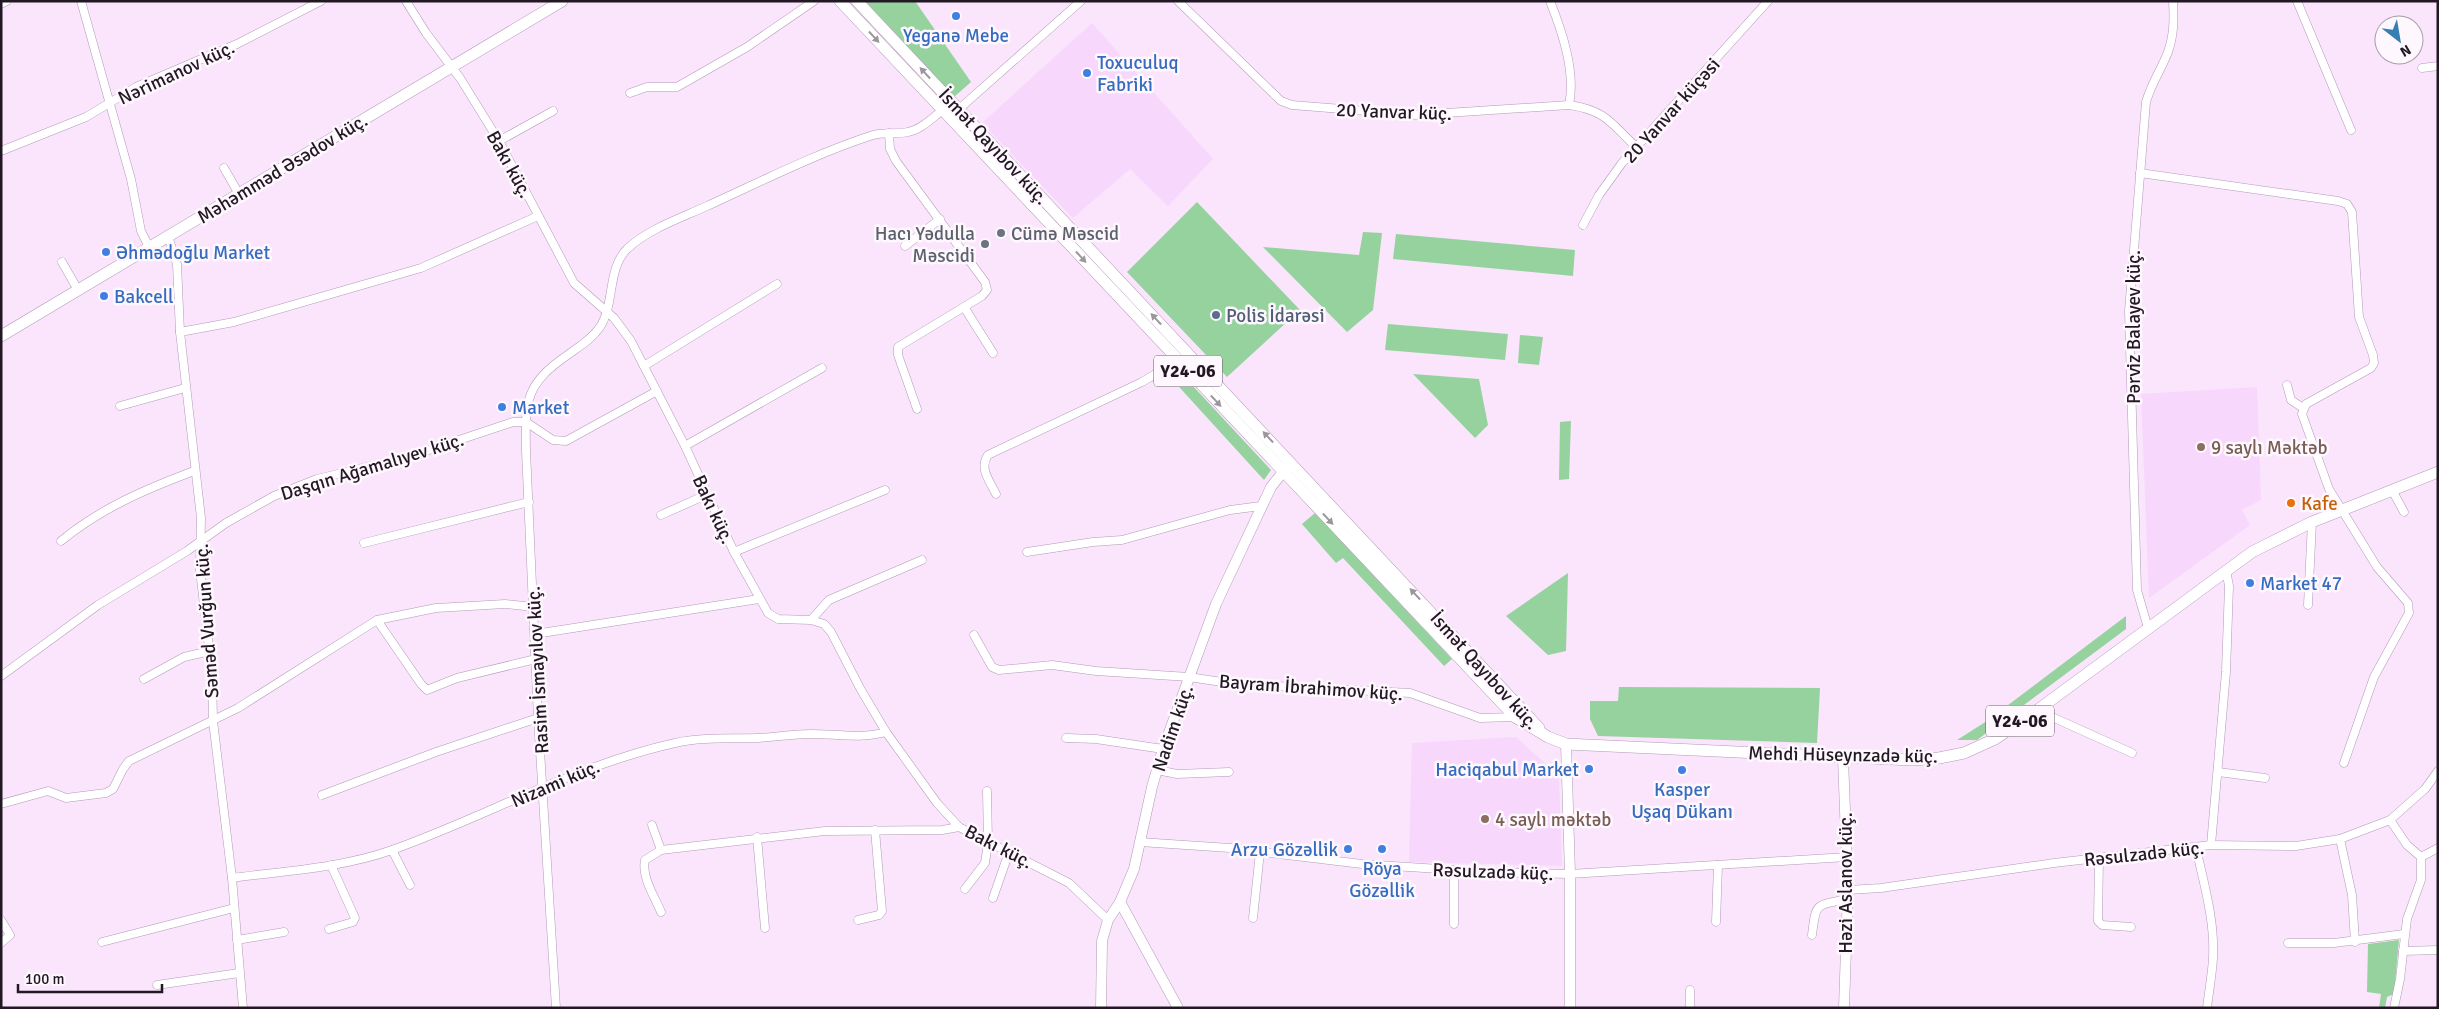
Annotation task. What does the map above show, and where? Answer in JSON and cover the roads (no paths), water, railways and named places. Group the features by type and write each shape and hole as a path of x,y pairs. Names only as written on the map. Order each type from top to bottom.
{"main road":[{"name":"Məhəmməd Əsədov küç.","path":"1,336 562,1"},
{"name":"İsmət Qayıbov küç.","path":"840,1 1515,717 1543,733"},
{"name":"İsmət Qayıbov küç.","path":"857,1 1543,733"},
{"name":"Nadim küç.","path":"1101,1008 1102,941 1108,920 1120,902 1131,875 1157,770 1189,677 1216,604 1261,506 1282,471 1292,463"},
{"name":"Mehdi Hüseynzadə küç.","path":"1543,733 1566,744 1843,758 1912,760 1939,758 1964,753 1994,739 2040,708 2226,570 2260,548 2312,522 2438,472"},
{"path":"1566,744 1570,874 1570,1008"},
{"name":"Həzi Aslanov küç.","path":"1843,758 1848,895 1844,1008"},
{"path":"1120,902 1178,1008"}],"street":[{"path":"1,4 7,1"},
{"path":"81,1 131,179 141,231 149,248"},
{"name":"Nərimanov küç.","path":"1,151 86,117 136,87 237,44 321,1"},
{"name":"Bakı küç.","path":"406,1 499,141 574,284 608,312 624,330 685,446 734,552 768,613 778,619 811,620 824,624 831,632 861,690 886,732 937,803 959,827 1069,883 1108,920"},
{"path":"630,93 647,87 677,87 747,47 814,1"},
{"path":"959,109 1082,1"},
{"name":"20 Yanvar küç.","path":"1178,1 1281,100 1292,105 1416,115 1569,104 1590,108 1602,114 1636,147"},
{"path":"1550,1 1563,41 1572,82 1569,104"},
{"name":"20 Yanvar küçəsi","path":"1583,225 1599,195 1636,147 1705,74 1768,1"},
{"name":"Pərviz Balayev küç.","path":"2148,628 2137,590 2130,311 2146,102 2152,81 2168,53 2173,36 2173,1"},
{"path":"2297,1 2350,130"},
{"path":"2422,68 2438,66"},
{"name":"İsmət Qayıbov küç.","path":"526,422 532,388 538,378 552,365 586,342 600,328 608,312 617,267 626,250 638,240 657,229 794,167 870,136 910,132 943,110"},
{"path":"499,141 553,111"},
{"path":"889,133 890,149 896,161 985,282 987,290 982,296 898,347 898,355 917,409"},
{"path":"224,168 239,194"},
{"path":"2140,174 2338,201 2347,204 2352,212 2360,317 2374,354 2374,363 2370,368 2306,404 2302,414 2323,476 2377,567 2408,603 2409,613 2374,677 2344,763"},
{"path":"180,332 234,322 421,268 538,216"},
{"path":"905,246 940,219"},
{"name":"Səməd Vurğun küç.","path":"168,236 177,264 185,388 201,518 200,570 210,651 213,721 232,878 238,973 243,1008"},
{"path":"62,262 78,290"},
{"path":"644,366 776,284"},
{"path":"964,307 994,353"},
{"path":"996,494 984,469 984,462 988,454 1142,382 1157,373 1174,356"},
{"path":"685,446 822,368"},
{"path":"2287,385 2291,400 2303,408"},
{"path":"120,406 185,388"},
{"path":"526,422 553,440 566,441 657,391"},
{"name":"Daşqın Ağamalıyev küç.","path":"1,676 98,605 200,542 226,522 294,486 408,457 512,422 526,422"},
{"name":"Rasim İsmayılov küç.","path":"526,422 538,718 556,1008"},
{"path":"61,541 85,521 116,504 194,471"},
{"path":"734,552 885,490"},
{"path":"2392,490 2404,512"},
{"path":"661,515 706,495"},
{"path":"364,543 529,502"},
{"path":"1028,552 1093,542 1122,540 1230,510 1261,506"},
{"path":"2308,605 2312,522"},
{"path":"811,620 829,600 922,560"},
{"path":"2211,845 2227,639 2229,586 2226,570"},
{"path":"535,634 759,599"},
{"path":"1,804 48,791 66,798 106,792 113,788 129,761 213,721 265,692 377,620 436,608 505,604 534,607"},
{"path":"377,620 420,684 427,690 457,678 536,659"},
{"name":"Bayram İbrahimov küç.","path":"974,635 992,667 998,670 1052,665 1096,671 1189,677 1235,684 1410,693 1480,718 1515,717"},
{"path":"144,679 184,657 210,651"},
{"path":"2040,708 2052,717 2132,753"},
{"path":"322,795 436,752 538,718"},
{"name":"Nizami küç.","path":"232,878 331,865 392,850 543,789 592,766 676,742 714,738 757,738 810,734 871,736 886,732"},
{"path":"1066,738 1096,739 1164,749"},
{"path":"1157,770 1177,774 1229,772"},
{"path":"2421,857 2407,845 2390,820 2425,789 2438,771"},
{"path":"2218,772 2265,778"},
{"path":"965,889 985,863 988,843 987,791"},
{"name":"Rəsulzadə küç.","path":"1812,936 1815,910 1819,905 1848,895 1881,888 2211,845 2296,846 2340,839 2390,820"},
{"path":"652,825 660,850"},
{"path":"661,912 646,878 644,866 645,860 660,850 825,831 942,830 959,827"},
{"path":"858,920 879,915 882,911 875,830"},
{"path":"757,838 765,928"},
{"path":"2340,839 2352,895 2355,942"},
{"name":"Rəsulzadə küç.","path":"1140,842 1260,852 1362,864 1454,870 1570,874 1847,857"},
{"path":"2196,848 2207,897 2212,934 2213,957 2207,1008"},
{"path":"2421,857 2438,848"},
{"path":"392,850 410,885"},
{"path":"993,898 1009,852"},
{"path":"1253,918 1260,852"},
{"path":"2394,1008 2400,979 2404,934 2420,880 2421,857"},
{"path":"2100,858 2098,921 2102,925 2131,927"},
{"path":"330,929 353,922 355,918 331,865"},
{"path":"1716,922 1718,865"},
{"path":"1454,870 1454,924"},
{"path":"102,942 234,908"},
{"path":"1,920 10,935 1,943"},
{"path":"237,940 284,932"},
{"path":"2288,943 2355,942 2404,934"},
{"path":"2403,951 2438,950"},
{"path":"157,985 238,973"},
{"path":"1690,990 1690,1008"}],"place":[{"name":"Yeganə Mebe","path":"956,16"},
{"name":"Toxuculuq Fabriki","path":"1087,73"},
{"name":"Cümə Məscid","path":"1001,233"},
{"name":"Hacı Yədulla Məscidi","path":"985,244"},
{"name":"Əhmədoğlu Market","path":"106,252"},
{"name":"Bakcell","path":"104,296"},
{"name":"Polis İdarəsi","path":"1216,315"},
{"name":"Market","path":"502,407"},
{"name":"9 saylı Məktəb","path":"2201,447"},
{"name":"Kafe","path":"2291,503"},
{"name":"Market 47","path":"2250,583"},
{"name":"Haciqabul Market","path":"1589,769"},
{"name":"Kasper Uşaq Dükanı","path":"1682,770"},
{"name":"4 saylı məktəb","path":"1485,819"},
{"name":"Arzu Gözəllik","path":"1348,849"},
{"name":"Röya Gözəllik","path":"1382,849"}]}
